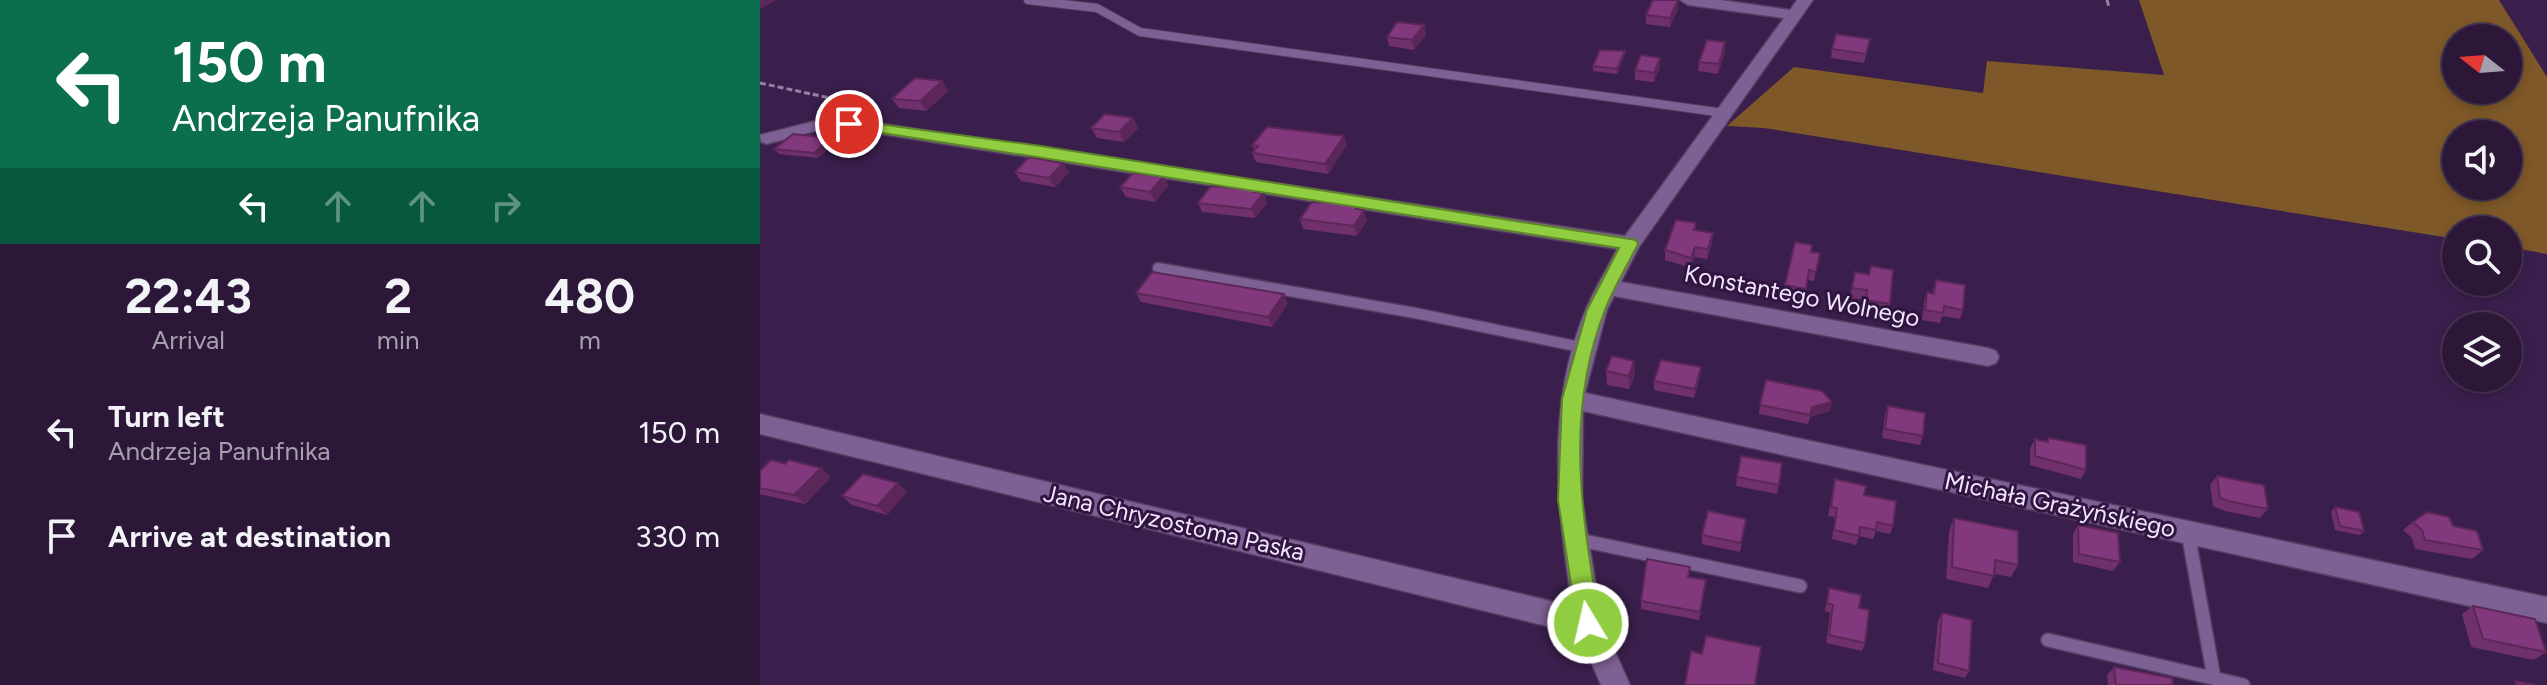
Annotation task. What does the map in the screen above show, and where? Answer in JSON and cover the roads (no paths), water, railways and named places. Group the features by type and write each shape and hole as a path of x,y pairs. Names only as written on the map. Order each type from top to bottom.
{"street":[{"path":"1688,0 1800,7"},
{"path":"1616,685 1588,623 1569,500 1572,399 1585,348 1596,310 1630,244 1800,7"},
{"path":"767,138 819,125 862,126 1630,244"},
{"name":"Konstantego Wolnego","path":"1608,287 1988,357"},
{"name":"Michała Grażyńskiego","path":"1572,399 2547,610"},
{"name":"Jana Chryzostoma Paska","path":"760,424 1588,623"}],"lane":[{"path":"1028,0 1097,8 1140,32 1724,113"},
{"path":"1158,268 1415,313 1585,348"},
{"path":"2188,532 2214,678"},
{"path":"1575,539 1800,586"},
{"path":"2048,640 2243,685"}]}
